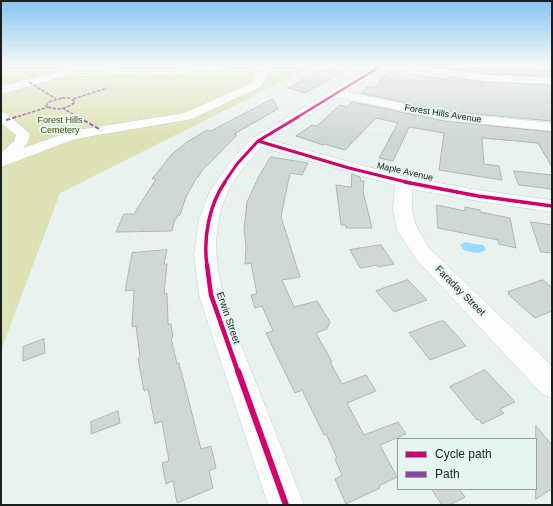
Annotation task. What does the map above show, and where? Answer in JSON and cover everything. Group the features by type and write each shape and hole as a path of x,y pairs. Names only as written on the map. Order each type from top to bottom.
{"street":[{"path":"1,161 72,135 187,116 246,90"},
{"name":"Erwin Street","path":"286,505 211,295 205,254 209,219 219,192 237,164 258,141 342,90"},
{"name":"Forest Hills Avenue","path":"336,93 444,116 552,127"},
{"path":"1,116 23,134 21,142 1,161"},
{"name":"Maple Avenue","path":"258,141 321,160 404,182 552,206"},
{"name":"Faraday Street","path":"404,182 402,210 407,230 424,254 552,385"}],"green space":[{"name":"Forest Hills Cemetery","path":"1,90 266,90 60,193 1,350"}],"water":[{"path":"466,242 483,245 486,250 478,253 464,250 460,245"}],"building":[{"path":"293,90 311,90 305,93"},
{"path":"365,90 552,90 552,121 444,111 361,93"},
{"path":"273,99 278,109 234,134 237,135 208,165 206,165 197,177 186,197 180,215 178,215 175,219 172,231 116,232 124,214 134,214 156,179 152,179 172,154 187,142 207,130 210,131"},
{"path":"352,102 444,121 552,132 552,167 538,143 482,138 484,164 499,166 502,180 439,170 444,133 409,127 393,161 379,158 398,123 376,118 345,150 323,145 296,136 312,125 317,126 340,105 347,107"},
{"path":"271,157 308,163 302,175 290,173 281,217 300,277 282,280 294,307 317,301 330,322 327,329 316,333 342,384 366,375 376,391 347,403 364,435 398,422 406,434 380,445 397,477 379,486 380,488 346,504 335,479 342,475 335,459 337,458 326,434 324,435 302,390 295,393 266,333 273,331 262,306 255,308 251,295 257,294 251,263 245,264 246,247 244,229 247,202 259,176"},
{"path":"514,171 552,175 552,189 519,185"},
{"path":"352,174 360,177 361,181 364,181 363,191 372,228 346,228 346,225 341,225 336,185 351,187"},
{"path":"437,205 465,211 465,207 480,210 480,212 510,218 516,248 499,244 498,240 438,228"},
{"path":"531,222 552,225 552,253 541,252"},
{"path":"381,245 394,264 360,268 350,250"},
{"path":"167,250 164,264 167,264 164,294 167,293 168,324 171,324 173,337 171,338 177,364 179,363 201,449 211,446 216,468 209,471 213,488 177,503 173,481 166,484 162,463 169,461 162,421 155,424 148,389 144,391 138,358 140,357 136,326 132,327 134,290 125,291 132,253"},
{"path":"408,280 427,300 394,312 376,291"},
{"path":"543,280 552,288 552,311 535,318 508,294 510,293 508,292"},
{"path":"444,321 466,346 430,360 409,333"},
{"path":"44,339 45,353 23,361 23,347"},
{"path":"485,370 515,402 500,409 504,413 482,424 450,387"},
{"path":"118,411 120,423 91,434 91,422"},
{"path":"536,426 552,445 552,489 536,499 537,438"},
{"path":"433,490 460,490 465,497 450,505 442,505"}],"marked path":[{"path":"41,90 56,99"},
{"path":"73,99 102,90"},
{"path":"62,98 70,98 75,102 61,109 53,109 46,106 49,102 62,98"},
{"path":"6,120 48,107"},
{"path":"62,108 101,130"}],"cycle path":[{"path":"286,505 211,295 205,254 209,219 219,191 237,164 258,141 342,90"},
{"path":"258,141 386,178 478,196 552,206"}]}
